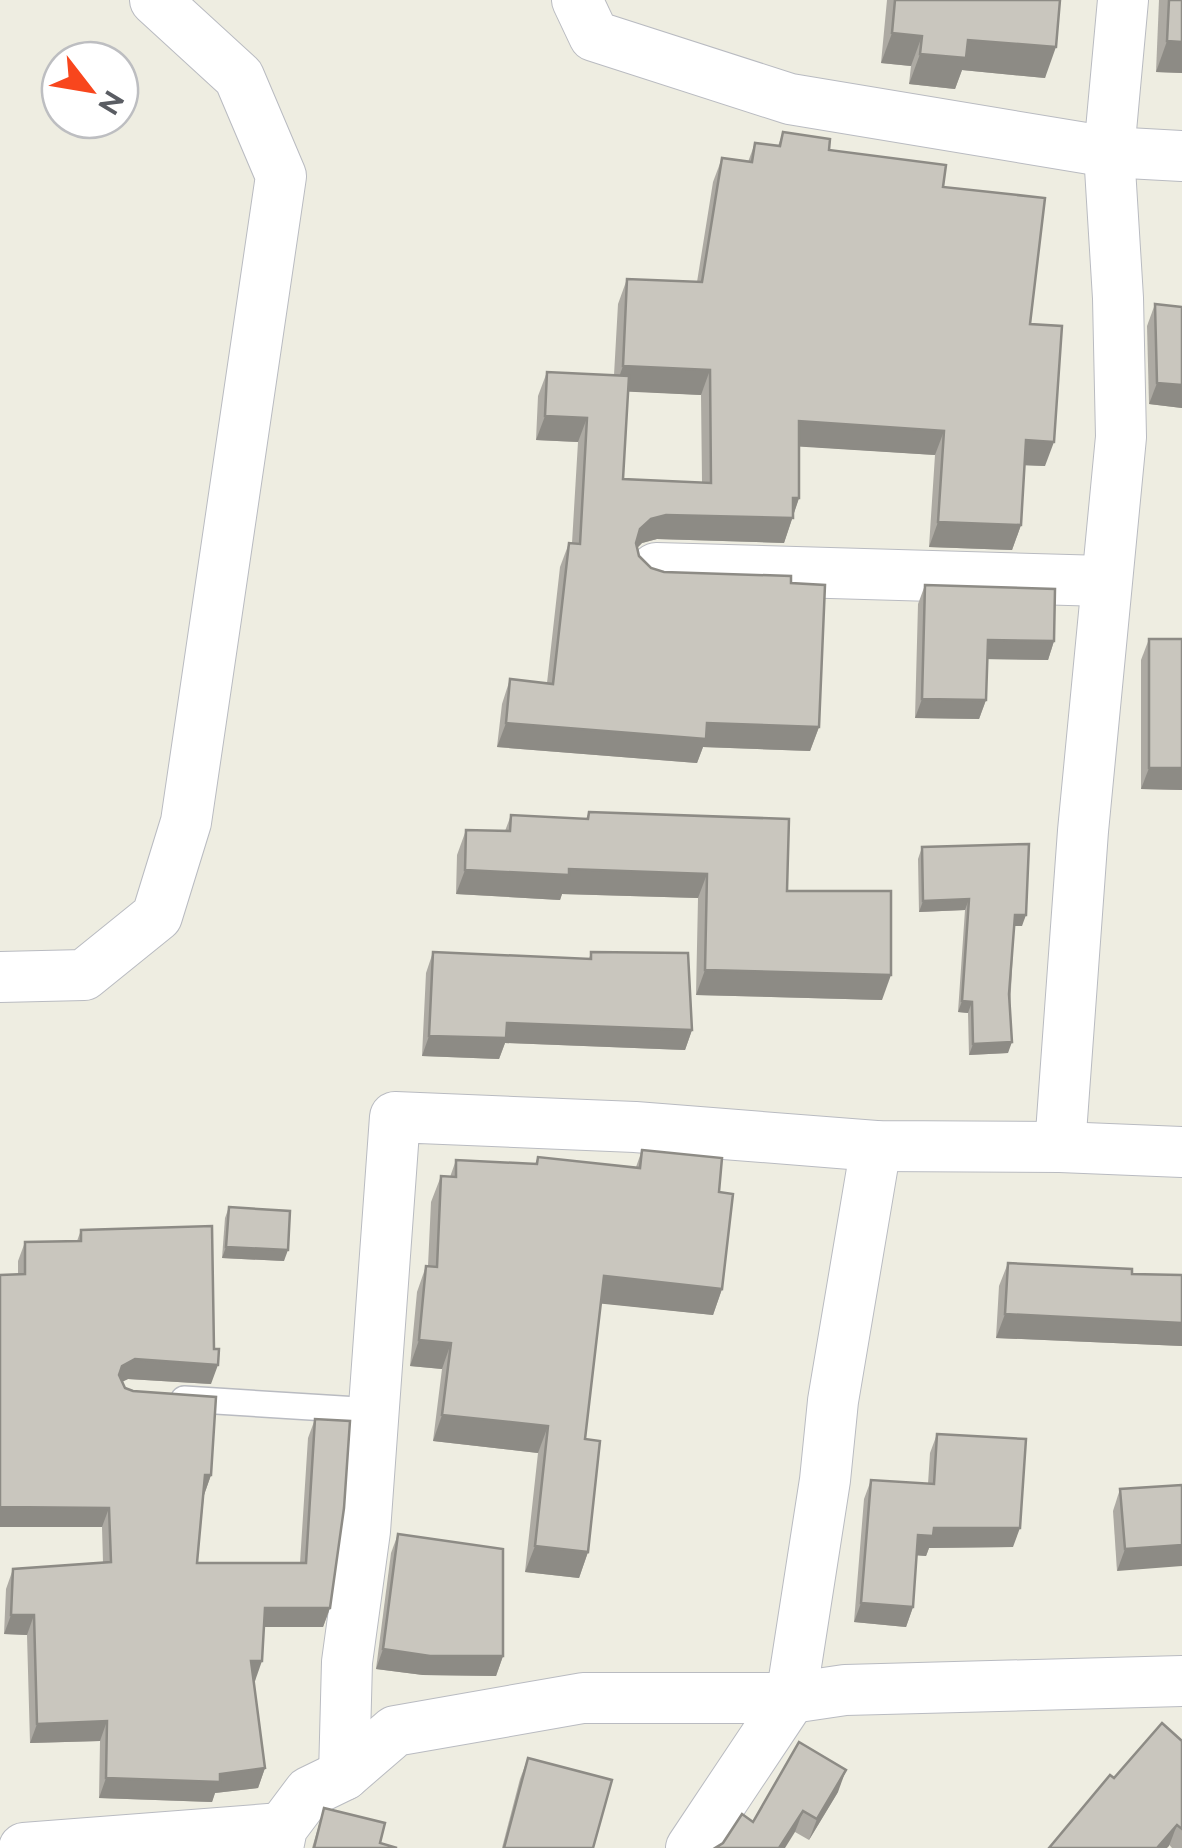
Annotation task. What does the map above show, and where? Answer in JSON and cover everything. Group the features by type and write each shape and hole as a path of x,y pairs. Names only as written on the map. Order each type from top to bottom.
{"street":[{"path":"0,977 84,974 157,916 186,822 281,176 239,77 155,0"},
{"path":"577,0 594,36 790,99 1109,152 1182,156"},
{"path":"1060,1147 1104,582 1121,437 1109,152 1123,0"},
{"path":"656,568 1104,582"},
{"path":"344,1776 347,1662 366,1531 395,1117 635,1127 876,1146 1182,1152"},
{"path":"691,1848 791,1698 825,1480 833,1402 876,1146"},
{"path":"24,1848 280,1838 309,1792 344,1776 395,1731 582,1698 791,1698 845,1690 1182,1681"}],"lane":[{"path":"166,1398 374,1411"}],"building":[{"path":"895,0 1060,0 1056,47 968,40 966,58 920,54 922,36 892,33"},
{"path":"1169,0 1182,0 1182,42 1167,41"},
{"path":"783,132 830,139 829,150 946,165 943,187 1045,198 1030,324 1062,326 1054,442 1026,440 1021,525 938,522 944,431 799,421 799,498 793,498 793,518 666,515 651,519 640,529 636,543 639,556 651,568 664,572 791,576 791,583 825,585 819,727 707,723 706,739 506,723 510,679 553,684 569,543 580,544 587,418 545,416 547,372 629,376 623,479 711,483 710,370 623,366 627,279 702,282 722,158 752,162 755,143 780,146"},
{"path":"1155,304 1182,307 1182,385 1157,383"},
{"path":"925,585 1055,589 1054,641 988,640 986,700 922,699"},
{"path":"1149,639 1182,639 1182,768 1149,768"},
{"path":"589,812 789,819 787,891 891,891 891,975 705,970 707,874 569,869 569,875 465,870 466,830 510,831 511,815 588,819"},
{"path":"1029,844 1026,915 1015,915 1009,994 1012,1042 973,1044 972,1002 962,1001 969,899 923,901 922,847"},
{"path":"433,952 591,959 591,952 688,953 692,1030 507,1023 506,1038 429,1036"},
{"path":"642,1150 722,1158 719,1192 733,1194 722,1289 604,1276 585,1439 600,1441 588,1552 535,1546 548,1426 442,1415 451,1343 419,1340 426,1266 437,1267 441,1176 456,1177 456,1160 537,1164 538,1157 640,1168"},
{"path":"229,1207 290,1211 288,1250 226,1247"},
{"path":"212,1226 214,1349 219,1349 218,1365 135,1359 122,1366 119,1375 125,1388 133,1391 216,1397 211,1475 205,1475 197,1563 306,1563 315,1419 350,1421 344,1508 330,1608 265,1608 262,1661 251,1661 265,1768 220,1774 220,1782 106,1778 107,1721 37,1724 34,1615 11,1615 13,1569 111,1562 109,1508 0,1507 0,1275 25,1274 25,1242 81,1241 81,1230"},
{"path":"1008,1263 1182,1275 1182,1323 1005,1314"},
{"path":"937,1434 1026,1439 1020,1528 934,1528 933,1536 918,1535 913,1607 861,1603 871,1480 934,1484"},
{"path":"1182,1485 1182,1545 1125,1549 1120,1489"},
{"path":"398,1534 503,1549 503,1656 430,1656 383,1649"},
{"path":"1162,1723 1182,1741 1182,1829 1177,1825 1157,1848 1049,1848 1110,1775 1114,1778"},
{"path":"799,1742 846,1770 817,1819 803,1811 779,1848 715,1848 723,1843 742,1814 753,1822"},
{"path":"528,1758 612,1780 593,1848 504,1848"},
{"path":"324,1808 385,1823 380,1843 397,1848 314,1848"}]}
